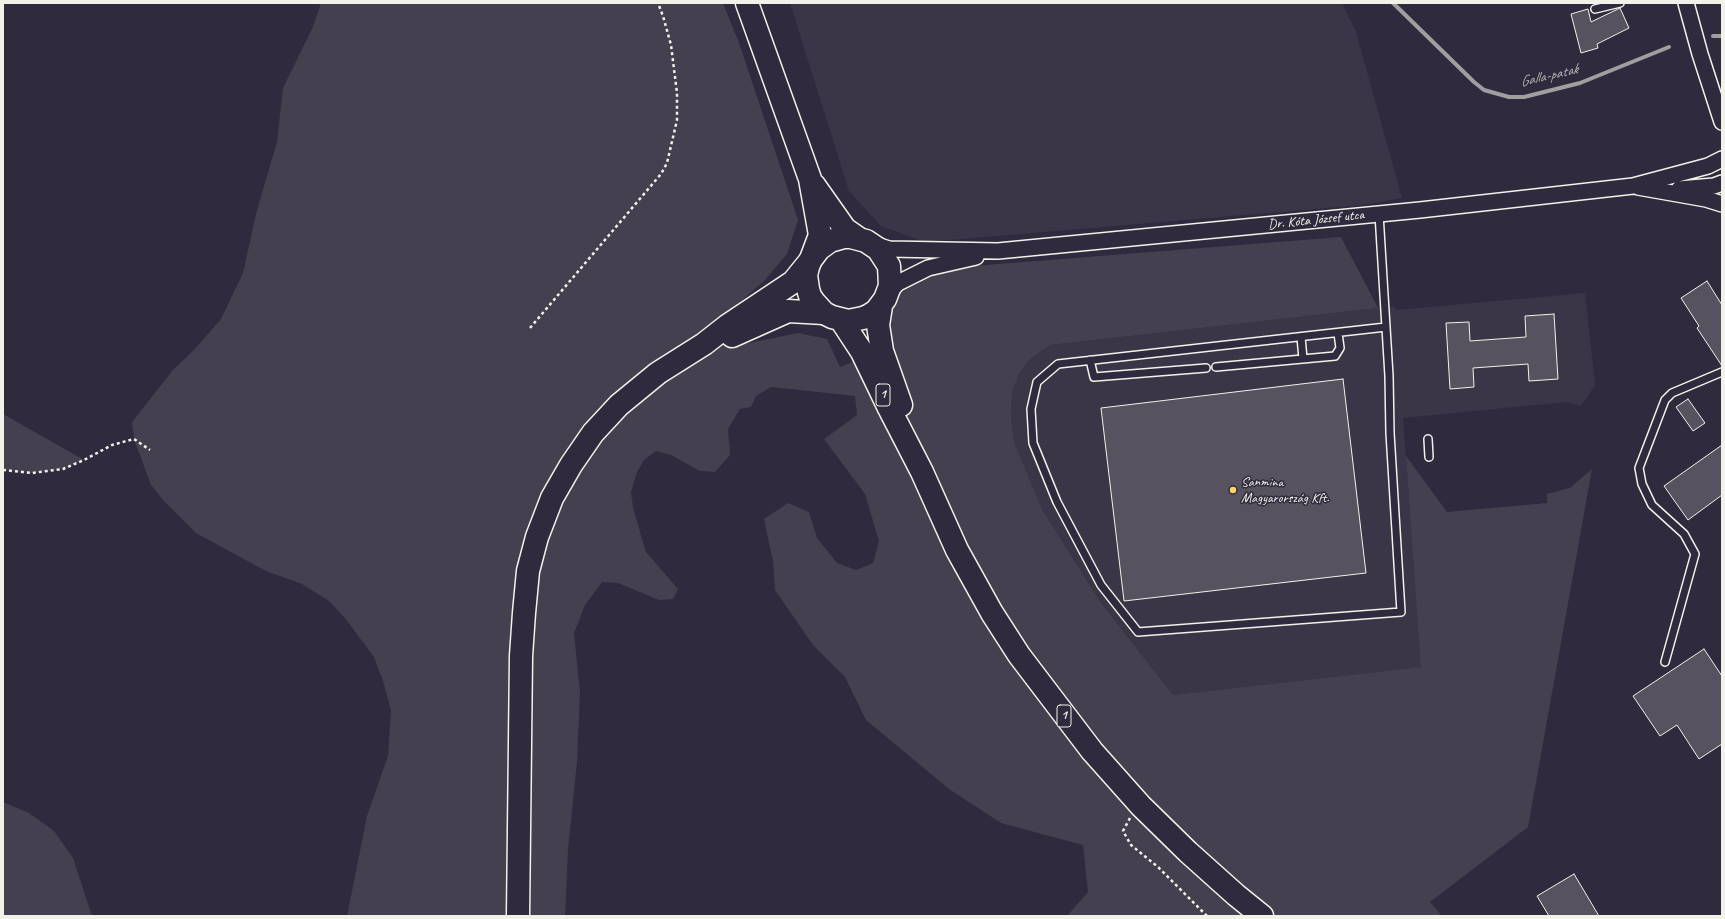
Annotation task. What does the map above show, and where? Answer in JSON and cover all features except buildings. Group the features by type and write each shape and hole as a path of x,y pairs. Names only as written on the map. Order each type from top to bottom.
{"main road":[{"name":"1","path":"747,3 810,179 820,235 806,274 808,289 814,302 832,316 862,352 922,472 957,550 992,613 1019,655 1092,751 1141,806 1188,852 1262,916"},
{"name":"1","path":"810,179 845,229 866,241 882,254 889,266 890,280 878,326 882,351 901,402 922,472"},
{"path":"518,916 521,656 528,571 537,537 552,498 571,465 594,433 619,405 658,373 704,344 727,326 793,282 819,249 830,241 844,237 866,241"},
{"path":"704,344 731,336 788,312 832,316 848,321 863,318 876,311 884,299"}],"street":[{"path":"1686,3 1695,38 1722,122"},
{"name":"Dr. Kóta József utca","path":"998,251 1633,186 1708,166 1722,159"},
{"name":"Dr. Kóta József utca","path":"1664,191 1714,186 1722,182"},
{"name":"Dr. Kóta József utca","path":"1633,186 1664,191 1722,204"},
{"path":"866,241 889,249 998,251"},
{"path":"884,299 898,283 928,268 998,251"}],"lane":[{"path":"1595,10 1620,3"},
{"path":"1379,213 1386,327 1389,376 1390,433 1401,612 1138,632 1101,585 1057,502 1033,443 1031,409 1037,382 1058,364 1386,327"},
{"path":"1216,367 1334,356 1340,348 1338,333"},
{"path":"1301,337 1303,359"},
{"path":"1090,360 1094,377 1206,368"},
{"path":"1665,662 1695,554 1684,534 1652,505 1642,484 1639,468 1665,400 1672,393 1722,372"},
{"path":"1428,439 1429,457"}],"path":[{"path":"530,328 661,174 667,163 677,120 677,93 671,45 658,3"},
{"path":"3,470 32,473 63,469 112,445 134,439 150,450"},
{"path":"1141,806 1128,820 1123,831 1131,845 1158,867 1207,916"}],"shaded area":[{"path":"321,3 723,3 739,43 798,220 787,254 764,281 716,323 735,346 798,333 827,339 840,367 881,351 892,295 926,274 973,266 1341,237 1378,308 1050,345 1029,360 1019,374 1012,392 1011,417 1014,442 1043,511 1101,603 1173,695 1421,667 1406,456 1447,512 1547,503 1547,494 1570,488 1592,469 1528,827 1430,902 1442,916 1067,916 1088,892 1083,845 1001,823 949,789 866,720 845,677 813,645 775,590 773,561 764,519 788,503 809,512 817,538 837,563 856,570 873,563 879,541 865,494 824,439 857,415 855,396 771,387 756,396 751,407 740,409 728,429 730,455 715,472 700,471 671,455 656,451 644,460 637,472 631,492 633,508 646,552 678,589 673,599 659,600 618,583 602,582 585,605 574,633 580,693 577,762 568,849 565,916 347,916 367,816 388,756 391,710 383,681 374,657 345,618 329,601 302,584 266,571 196,533 164,501 151,485 134,439 132,422 173,370 194,350 221,319 243,273 257,210 277,142 283,88 312,29"},
{"path":"790,3 1342,3 1356,32 1402,198 1363,205 925,242 881,226 849,191"},
{"path":"1585,293 1595,385 1581,406 1567,402 1403,418 1422,667 1173,695 1101,603 1043,511 1014,442 1011,417 1012,392 1019,374 1029,360 1050,345 1378,308 1395,307 1396,310"},
{"path":"3,414 84,460 63,469 32,473 3,470"},
{"path":"3,802 29,813 54,831 73,858 92,916 3,916"}],"waterway":[{"name":"Galla-patak","path":"1393,3 1474,82 1484,90 1509,97 1524,97 1580,83 1669,47"},
{"name":"Galla-patak","path":"1713,36 1722,36"}],"place":[{"name":"Sanmina Magyarország Kft.","path":"1233,490"}]}
